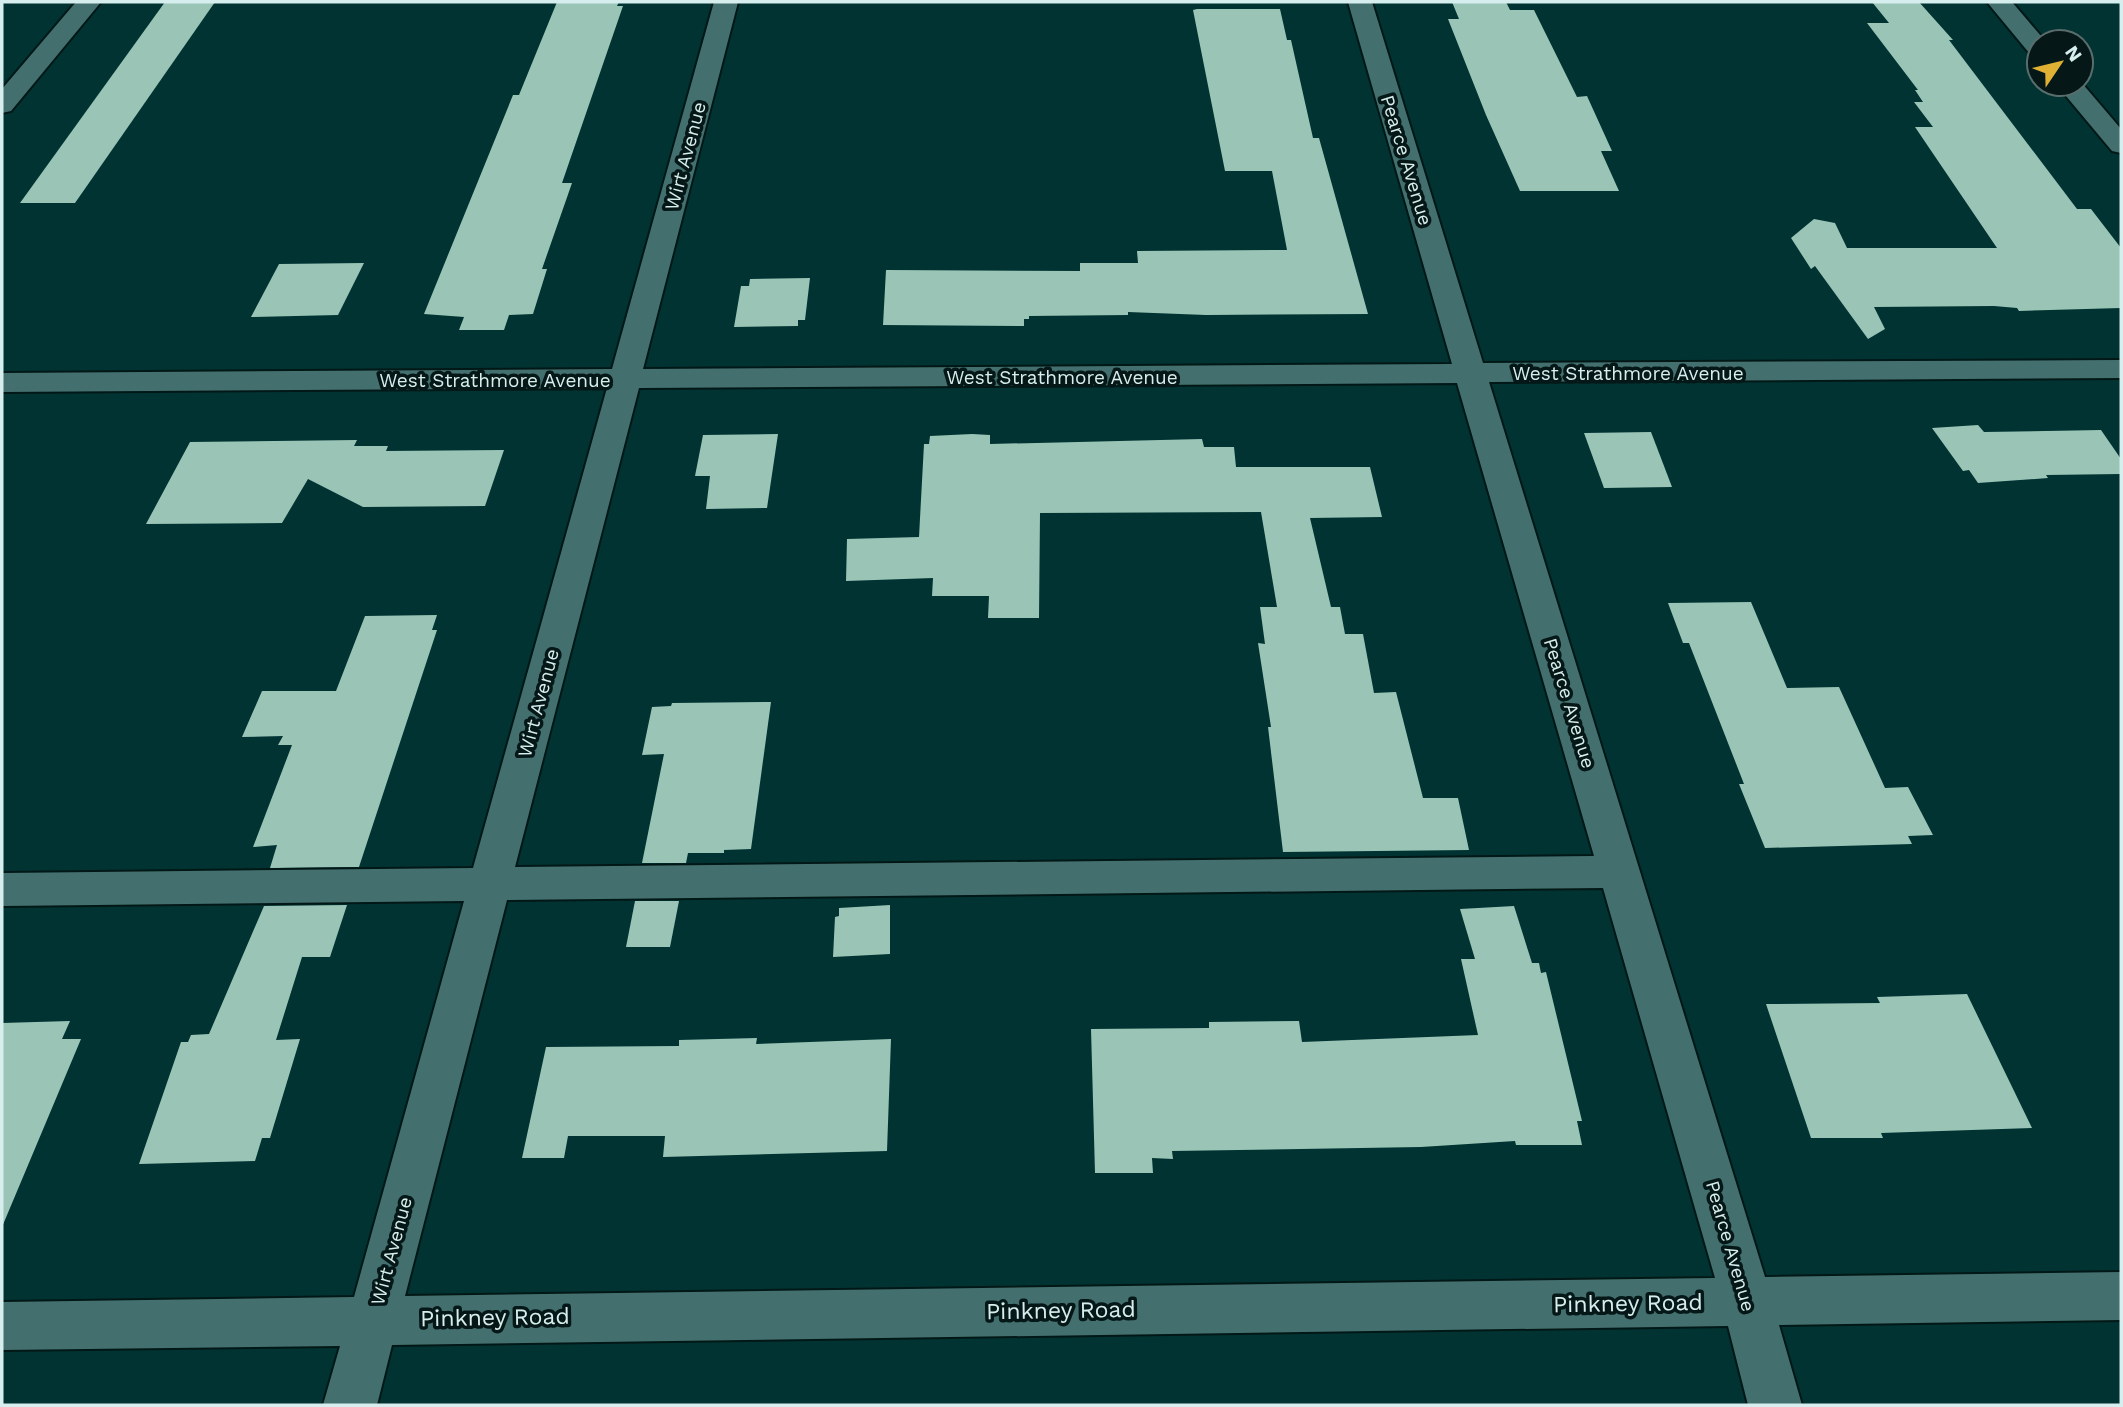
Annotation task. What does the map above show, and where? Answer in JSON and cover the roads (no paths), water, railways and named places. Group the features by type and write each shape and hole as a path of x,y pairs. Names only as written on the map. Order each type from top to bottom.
{"street":[{"path":"2,105 89,2"},
{"name":"Wirt Avenue","path":"350,1405 726,2"},
{"name":"Pearce Avenue","path":"1360,2 1747,1301 1775,1405"},
{"path":"1999,2 2025,33"},
{"path":"2081,98 2121,145"},
{"name":"West Strathmore Avenue","path":"2,382 2121,369"},
{"path":"2,889 1620,872"},
{"name":"Pinkney Road","path":"2,1326 373,1318 2121,1296"}]}
